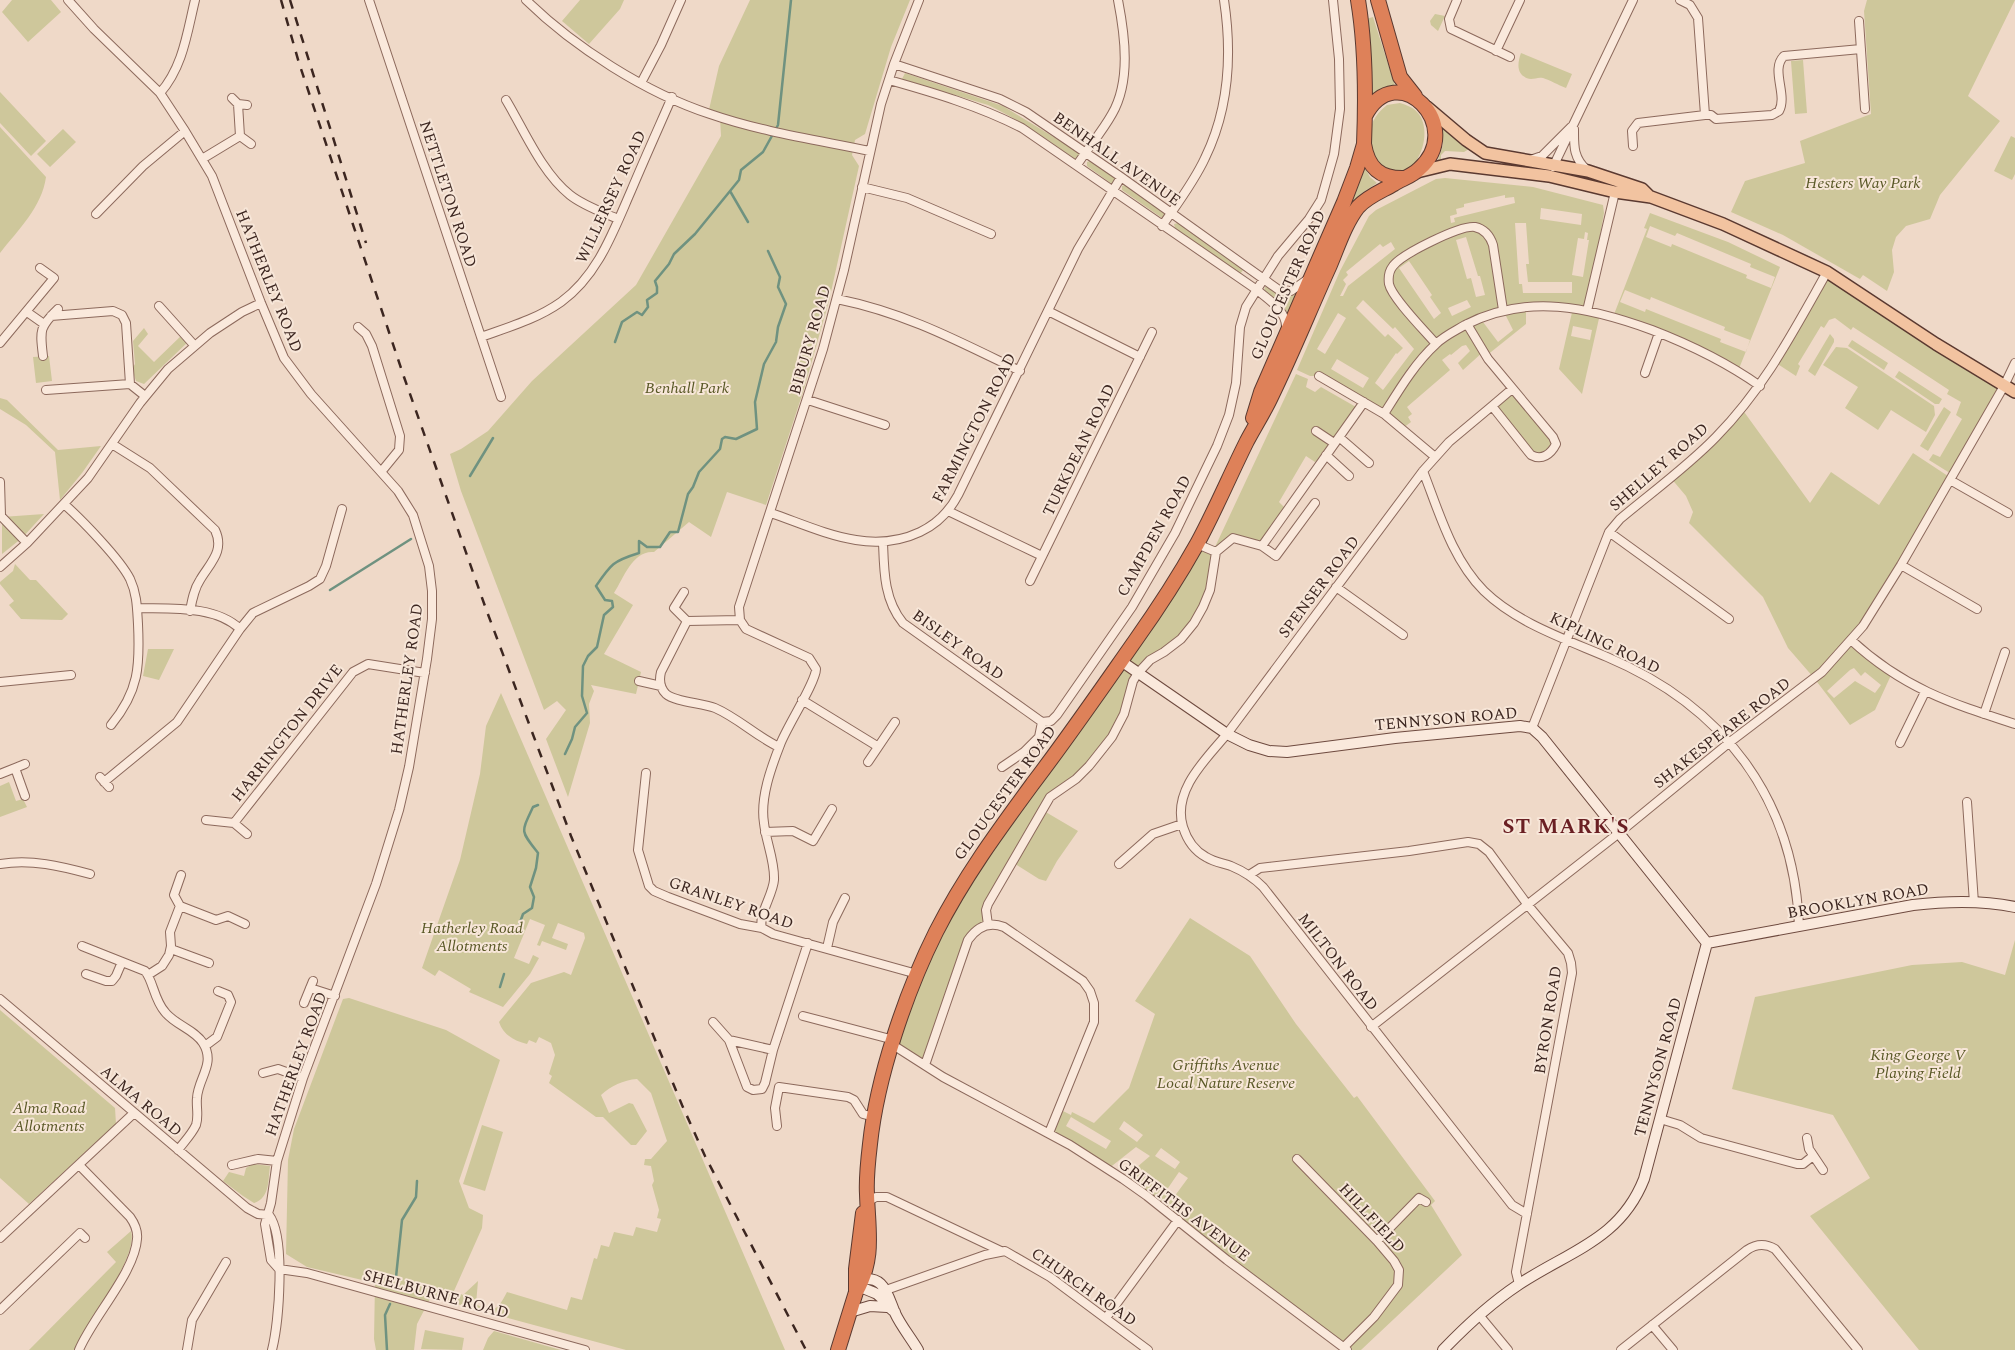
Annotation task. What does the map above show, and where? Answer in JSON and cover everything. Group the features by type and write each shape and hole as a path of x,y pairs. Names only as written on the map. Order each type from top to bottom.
{"highway":[{"path":"1358,0 1364,55 1364,144 1366,155 1371,165 1378,172 1395,178 1411,175 1426,162 1434,142 1435,130 1426,106 1414,96 1400,77 1378,0"},
{"path":"1365,116 1375,102 1385,96 1397,93 1414,96"},
{"name":"GLOUCESTER ROAD","path":"1247,441 1261,392 1358,168 1364,144"},
{"name":"GLOUCESTER ROAD","path":"861,1284 870,1248 870,1221 867,1200 870,1146 874,1117 894,1042 917,974 935,934 973,866 1121,660 1197,544 1247,441 1271,398 1352,217 1362,203 1411,175"},
{"name":"GLOUCESTER ROAD","path":"861,1284 861,1222 867,1200"},
{"path":"838,1350 861,1284"}],"main road":[{"path":"1426,106 1466,140 1486,153 1547,161 1588,171 1642,189 1650,197"},
{"path":"1411,175 1450,164 1549,176 1615,192 1650,197 1723,224 1826,272 1936,344 2015,392"}],"street":[{"name":"HATHERLEY ROAD","path":"68,0 160,93 185,131 212,176 280,351 310,394 398,492 413,515 429,566 432,591 432,619 411,758 399,810 376,884 303,1078 277,1162 268,1215 274,1222 279,1259 277,1324 272,1350"},
{"path":"160,93 172,77 179,62 194,0"},
{"name":"NETTLETON ROAD","path":"369,0 501,397"},
{"path":"526,0 579,44 641,83 708,114 870,152"},
{"path":"641,83 661,45 681,0"},
{"name":"BIBURY ROAD","path":"740,620 740,607 808,400 837,299 870,152 889,80 919,0"},
{"path":"1077,165 1112,114 1121,88 1124,67 1124,45 1118,0"},
{"path":"1162,226 1205,159 1215,134 1222,108 1228,60 1224,0"},
{"name":"CAMPDEN ROAD","path":"1042,722 1051,721 1063,707 1132,607 1175,533 1217,446 1229,415 1236,383 1240,328 1246,307 1290,239 1314,213 1321,200 1329,174 1340,109 1338,45 1333,0"},
{"path":"1457,0 1448,19 1451,29 1510,57"},
{"path":"1496,51 1520,0"},
{"path":"1549,176 1547,161 1574,124 1633,0"},
{"path":"1680,0 1690,5 1698,18 1705,115"},
{"path":"1859,21 1865,109"},
{"path":"1633,146 1632,131 1638,123 1705,115 1716,119 1775,114 1781,107 1779,65 1784,56 1861,48"},
{"name":"BENHALL AVENUE","path":"894,64 1012,104 1122,177 1279,290 1291,291 1309,278"},
{"name":"BENHALL AVENUE","path":"889,80 993,113 1022,128 1256,290 1281,312 1286,320 1286,332"},
{"name":"WILLERSEY ROAD","path":"481,338 538,316 570,294 585,280 596,265 618,219 672,98"},
{"path":"506,100 541,160 559,185 575,199 618,219"},
{"path":"247,104 235,101 240,136 251,144"},
{"path":"1547,161 1574,124"},
{"path":"1574,124 1574,150 1581,165 1588,171"},
{"path":"96,214 143,166 185,131"},
{"path":"202,159 240,136"},
{"name":"FARMINGTON ROAD","path":"771,513 850,540 883,542 904,538 923,530 935,523 948,511 958,495 1020,371 1078,249 1122,177"},
{"path":"862,187 907,198 991,234"},
{"path":"1587,311 1615,192"},
{"path":"1436,344 1394,295 1389,281 1390,272 1394,264 1420,248 1450,233 1468,227 1475,227 1484,231 1490,236 1493,245 1503,310"},
{"path":"0,343 54,278 40,268"},
{"name":"SHELLEY ROAD","path":"1532,728 1610,532 1620,519 1714,439 1760,386 1778,359 1826,272"},
{"path":"837,299 860,303 908,318 1020,371"},
{"path":"0,566 27,543 88,478 145,396 168,369 194,345 225,322 261,303"},
{"path":"1384,414 1421,361 1436,344 1467,324 1492,313 1548,305 1613,317 1659,333 1714,357 1760,386"},
{"path":"159,306 194,345"},
{"path":"43,356 40,334 44,324 58,308"},
{"path":"50,316 113,311 122,315 126,323 130,384"},
{"path":"1048,311 1140,357"},
{"path":"26,312 44,324"},
{"path":"1467,324 1486,356 1553,437 1556,444 1552,450 1540,458 1532,455 1492,406"},
{"path":"358,327 366,334 372,346 400,436 399,450 381,472"},
{"name":"TURKDEAN ROAD","path":"1030,581 1152,332"},
{"path":"1645,372 1659,333"},
{"name":"SHAKESPEARE ROAD","path":"1371,1027 1619,833 1730,742 1822,672 1863,626 1901,565 2004,386 2015,363"},
{"path":"1319,376 1384,414 1434,456"},
{"path":"46,390 130,384 145,396"},
{"name":"SPENSER ROAD","path":"1227,734 1434,456 1512,389"},
{"path":"808,400 885,425"},
{"path":"1262,546 1364,402"},
{"path":"1316,431 1337,440 1369,463"},
{"path":"112,444 150,468 215,530 219,540 218,552 199,581 190,610"},
{"path":"1326,455 1349,476"},
{"name":"KIPLING ROAD","path":"1422,471 1456,551 1475,582 1505,608 1566,640 1607,657 1654,681 1700,714 1730,742 1763,790 1779,825 1794,875 1799,926"},
{"path":"1950,480 2008,513"},
{"path":"0,482 0,515 27,543"},
{"path":"988,925 986,910 988,904 1050,798 1076,778 1104,749 1124,714 1133,681 1138,673 1150,660 1177,642 1194,623 1210,590 1216,552 1233,538 1262,546 1276,556 1315,503"},
{"path":"64,504 120,564 132,584 137,608 138,673 128,700 111,725"},
{"path":"105,782 177,722 253,613 320,579 326,566 342,509"},
{"path":"948,511 1042,556"},
{"path":"1610,532 1729,619"},
{"name":"BISLEY ROAD","path":"883,542 887,593 894,612 903,623 1042,722"},
{"path":"1197,544 1216,552"},
{"path":"1901,565 1977,609"},
{"path":"1336,587 1403,635"},
{"path":"684,592 674,608 687,621 740,620 750,632 813,661 816,669 815,677 786,728 764,801 765,832 774,880 771,895 761,918 762,928"},
{"path":"137,608 190,610 206,613 232,623 240,630"},
{"path":"687,621 661,672 661,686 669,696 716,708 779,747"},
{"path":"1851,640 1886,669 1925,692 2015,724"},
{"path":"1984,714 2005,652"},
{"name":"TENNYSON ROAD","path":"1121,660 1227,734 1249,745 1279,752 1520,726 1532,728 1542,737 1707,943 1644,1179 1636,1198 1623,1216 1600,1238 1519,1284 1479,1315 1443,1350"},
{"name":"HARRINGTON DRIVE","path":"234,823 352,672 368,664 424,673"},
{"path":"0,682 71,675"},
{"path":"638,681 661,686"},
{"path":"1900,743 1925,692"},
{"path":"802,700 877,746"},
{"path":"868,762 895,722"},
{"path":"1002,768 1024,752 1039,737 1042,722"},
{"name":"MILTON ROAD","path":"1227,734 1197,770 1186,788 1181,802 1182,824 1187,837 1200,853 1249,875 1263,887 1512,1205 1527,1214"},
{"path":"0,774 25,764"},
{"path":"15,768 25,796"},
{"name":"GRANLEY ROAD","path":"646,773 638,846 649,886 654,891 740,924 762,928 773,934 917,974"},
{"path":"1967,802 1974,903"},
{"path":"765,832 793,831 812,840 832,810"},
{"name":"HARRINGTON DRIVE","path":"206,820 234,823 247,834"},
{"path":"1119,864 1153,834 1182,824"},
{"name":"BYRON ROAD","path":"1249,875 1260,868 1472,842 1479,844 1489,852 1568,953 1572,968 1516,1272 1519,1284"},
{"path":"0,864 19,861 35,862 90,874"},
{"path":"181,875 174,895 180,906 216,920 228,916 245,924"},
{"path":"827,948 833,922 845,898"},
{"name":"BROOKLYN ROAD","path":"1707,943 1928,903 1974,903 2015,907"},
{"path":"148,975 162,966 171,949 170,932 180,906"},
{"path":"925,1065 968,940 976,931 988,925 1004,927 1082,981 1090,991 1094,1002 1094,1022 1049,1133"},
{"path":"713,1022 729,1040 746,1084 753,1090 759,1090 764,1086 773,1050 808,943"},
{"path":"82,946 142,969 148,975 154,995 166,1013 198,1037 205,1046 208,1064 196,1098 196,1123 178,1150"},
{"path":"171,949 209,963"},
{"path":"86,974 106,982 112,981 122,962"},
{"path":"304,1003 311,985 335,996"},
{"path":"205,1046 217,1037 231,1002 228,995 218,991"},
{"name":"ALMA ROAD","path":"0,1000 247,1208 258,1214 268,1215"},
{"name":"GRIFFITHS AVENUE","path":"803,1016 894,1042 943,1077 1049,1133 1123,1179 1345,1348"},
{"path":"729,1040 773,1050"},
{"path":"263,1073 278,1069 303,1078"},
{"path":"777,1126 775,1108 779,1087 848,1097 854,1100 863,1114 874,1117"},
{"path":"0,1238 134,1113"},
{"path":"1660,1120 1680,1126 1701,1138 1797,1164 1802,1164 1813,1156"},
{"path":"1807,1138 1809,1149 1823,1170"},
{"name":"HILLFIELD","path":"1296,1159 1376,1241 1400,1270 1399,1282 1374,1317 1345,1348"},
{"path":"232,1165 258,1160 277,1162"},
{"path":"79,1165 130,1217 137,1232 137,1240 128,1267 79,1350"},
{"name":"CHURCH ROAD","path":"867,1200 876,1197 887,1197 1001,1251 1013,1254 1050,1277 1148,1350"},
{"path":"1376,1241 1419,1198 1426,1202"},
{"path":"1106,1318 1178,1220"},
{"path":"0,1310 80,1233 85,1238"},
{"path":"1621,1350 1747,1250 1759,1245 1767,1246 1777,1252 1858,1350"},
{"path":"861,1284 886,1290 1001,1251"},
{"path":"187,1350 192,1320 226,1262"},
{"name":"SHELBURNE ROAD","path":"278,1269 307,1273 586,1350"},
{"path":"861,1284 877,1294 891,1309 918,1350"},
{"path":"886,1290 891,1309"},
{"path":"850,1312 870,1306 891,1309"},
{"path":"1479,1315 1508,1350"},
{"path":"1652,1325 1673,1350"}],"green space":[{"path":"12,0 51,0 61,12 28,42 2,12"},
{"path":"580,0 624,0 620,9 589,44 562,21"},
{"name":"Benhall Park","path":"750,0 910,0 891,47 865,134 855,140 852,155 859,166 829,301 804,389 766,505 727,492 711,537 689,522 654,552 640,555 630,566 614,593 633,605 604,654 641,672 636,694 591,685 594,691 589,704 590,723 568,797 546,739 566,710 557,701 544,710 461,491 450,454 488,431 532,381 636,285 721,136 720,117 708,114 719,66"},
{"name":"Hesters Way Park","path":"1867,0 2015,0 1968,96 2000,121 1940,195 1930,219 1906,226 1896,237 1892,250 1894,272 1887,291 1863,275 1860,279 1783,235 1731,212 1745,181 1805,163 1800,141 1871,114 1864,11"},
{"path":"1435,14 1445,16 1438,31 1431,25 1430,21"},
{"path":"1373,17 1396,89 1370,102 1366,19"},
{"path":"1521,53 1572,74 1566,88 1543,78 1531,79 1523,76 1518,66"},
{"path":"1803,60 1807,113 1795,114 1791,61"},
{"path":"905,73 1003,106 1080,153 1079,157 1075,159 1022,123 988,105 902,79"},
{"path":"0,92 46,141 31,156 0,123"},
{"path":"1400,103 1411,107 1417,112 1422,120 1424,139 1422,149 1411,167 1404,172 1391,174 1379,165 1371,155 1370,133 1376,116 1387,105"},
{"path":"0,127 46,177 44,188 34,208 0,253"},
{"path":"1443,127 1469,149 1464,152 1445,151 1441,155 1441,159 1438,160 1443,145"},
{"path":"63,129 76,142 50,167 37,154"},
{"path":"2011,136 2015,138 2015,174 2012,180 1994,171"},
{"path":"1090,161 1115,178 1116,182 1112,184 1087,166 1087,162"},
{"path":"1365,168 1370,177 1377,183 1362,193 1351,206 1265,397"},
{"path":"1445,178 1533,187 1603,205 1604,213 1587,310 1600,314 1582,394 1559,369 1573,308 1526,307 1526,324 1486,356 1483,352 1463,370 1458,363 1470,351 1466,345 1450,354 1442,360 1450,370 1407,407 1412,414 1408,417 1411,422 1403,428 1319,376 1310,376 1297,370 1340,271 1369,216 1376,210 1436,179","holes":["1505,195 1505,198 1514,197 1515,203 1454,218 1455,222 1451,223 1450,216 1457,214 1456,209 1464,207 1464,204","1541,208 1582,214 1581,225 1540,219","1515,223 1526,223 1529,264 1526,264 1528,282 1572,282 1572,293 1523,293 1522,284 1519,284","1585,232 1588,233 1587,240 1589,240 1583,277 1572,275 1578,238 1584,239","1466,237 1485,295 1476,297 1471,278 1467,279 1456,240","1391,242 1395,249 1348,286 1343,296 1340,296 1346,284 1343,280 1348,275 1346,272 1380,244 1383,247","1409,261 1432,295 1430,297 1441,313 1434,319 1399,268","1363,300 1393,329 1395,327 1414,349 1383,390 1375,383 1396,353 1403,348 1388,334 1385,337 1356,308","1467,300 1471,307 1452,316 1448,308","1503,310 1513,330 1498,342 1480,318","1338,313 1346,318 1325,354 1317,349","1573,326 1592,330 1590,340 1571,336","1337,359 1369,378 1363,388 1331,369"]},
{"path":"1125,185 1165,213 1165,217 1162,218 1122,190 1122,186"},
{"path":"1650,213 1728,242 1780,267 1748,347 1750,340 1724,330 1725,327 1651,297 1650,300 1625,290 1620,302 1645,312 1646,309 1721,339 1720,342 1746,352 1738,371 1714,357 1613,317 1647,229 1644,228","holes":["1650,226 1675,236 1677,233 1751,264 1750,267 1775,277 1771,288 1746,278 1747,275 1672,244 1671,247 1646,237"]},
{"path":"1178,223 1244,269 1240,274 1175,228 1174,224"},
{"path":"1827,272 2004,386 1953,475 1929,460 1933,454 1940,457 1962,419 1956,415 1961,402 1947,394 1949,390 1853,327 1851,330 1835,318 1829,320 1824,328 1821,326 1798,364 1800,366 1796,376 1776,363"},
{"path":"1268,286 1282,293 1299,293 1289,315 1283,306 1264,291 1265,287"},
{"path":"144,328 148,334 138,346 154,362 184,333 190,340 144,384 136,381 132,369 135,364 133,341"},
{"path":"1830,334 1834,342 1815,376 1808,371"},
{"path":"1852,340 1888,363 1884,370 1848,346"},
{"path":"1836,347 1847,348 1934,406 1935,415 1926,432 1891,410 1878,430 1845,408 1858,387 1823,365"},
{"path":"49,356 52,381 36,383 33,357"},
{"path":"1899,371 1942,399 1939,404 1935,404 1895,377"},
{"path":"1296,374 1308,379 1306,387 1315,392 1321,387 1356,407 1356,409 1321,459 1315,462 1306,456 1279,502 1285,508 1262,541 1258,544 1233,533 1219,547 1215,547"},
{"path":"1512,389 1556,444 1537,458 1492,406"},
{"path":"0,398 7,400 58,450 101,446 60,500 55,452 26,425 0,409"},
{"path":"1944,407 1951,412 1928,451 1920,446"},
{"path":"1742,409 1810,503 1831,472 1879,505 1913,453 1951,478 1852,640 1892,673 1875,710 1850,725 1788,648 1763,597 1689,523 1693,512 1686,496 1670,477","holes":["1854,668 1861,676 1865,672 1881,685 1875,693 1855,681 1834,698 1827,691"]},
{"path":"44,514 22,538 2,554 2,517"},
{"path":"1197,544 1216,552 1210,590 1194,623 1138,673 1128,704 1097,758 1050,797 1044,811 1078,831 1057,861 1046,881 1039,879 1012,862 988,904 988,925 972,936 925,1065 907,1054 894,1040 935,934"},
{"path":"15,564 30,580 36,580 68,614 62,620 21,619 9,605 14,601 0,582 13,571"},
{"path":"148,649 174,649 159,680 143,676"},
{"name":"Hatherley Road Allotments","path":"501,693 785,1350 626,1350 431,1297 417,1324 414,1350 376,1350 374,1339 375,1283 307,1267 286,1254 288,1160 294,1129 343,999 349,998 446,1030 500,1060 459,1181 469,1208 483,1215 482,1228 454,1291 463,1295 478,1281 476,1304 487,1309 491,1310 498,1306 507,1292 567,1310 571,1297 582,1300 594,1258 597,1259 601,1245 609,1247 614,1232 633,1236 636,1227 657,1232 661,1219 657,1218 659,1210 652,1185 654,1181 651,1166 644,1165 645,1159 651,1159 667,1141 651,1093 637,1079 618,1084 601,1095 609,1113 629,1103 633,1104 647,1131 636,1145 631,1145 603,1117 596,1117 549,1083 552,1076 549,1074 555,1055 551,1043 539,1037 536,1043 529,1040 527,1044 518,1041 506,1034 499,1022 531,983 564,972 571,975 585,938 584,933 558,923 552,938 568,944 566,950 542,941 540,946 537,945 545,925 530,919 514,958 529,964 533,955 539,958 530,974 503,1007 469,992 471,989 439,970 435,976 422,968 460,860 480,774 486,726"},
{"path":"9,782 16,801 23,799 27,807 0,817 0,786"},
{"name":"Griffiths Avenue Local Nature Reserve","path":"1190,918 1250,956 1296,1024 1354,1098 1357,1096 1435,1201 1431,1205 1462,1255 1361,1350 1347,1350 1123,1179 1150,1156 1136,1147 1108,1169 1049,1133 1059,1109 1071,1115 1072,1112 1094,1123 1129,1088 1155,1014 1135,1001","holes":["1071,1117 1111,1141 1106,1149 1066,1126","1124,1121 1143,1135 1137,1142 1119,1129","1161,1148 1180,1162 1175,1169 1155,1156","1179,1172 1188,1178 1174,1197 1166,1191"]},
{"name":"King George V Playing Field","path":"2015,940 2015,1350 1919,1350 1810,1216 1870,1178 1833,1115 1732,1089 1755,997 1912,965 1962,962 2005,975"},
{"name":"Alma Road Allotments","path":"0,1010 115,1108 116,1124 29,1204 0,1178"},
{"path":"482,1125 503,1132 485,1191 463,1184"},
{"path":"253,1164 270,1166 266,1193 259,1201 254,1203 223,1181 229,1172 244,1176 246,1168"},
{"path":"131,1231 131,1243 120,1273 75,1350 29,1350 116,1262 107,1252"},
{"path":"425,1330 464,1338 462,1350 421,1349"},
{"path":"494,1331 561,1350 483,1350 488,1338"}],"waterway":[{"path":"615,342 622,322 637,312 642,315 648,307 647,300 657,293 655,281 669,264 674,254 695,234 739,180 741,170 763,152 778,125 791,0"},
{"path":"730,191 748,222"},
{"path":"565,754 575,727 587,713 582,696 583,666 588,656 597,647 604,615 613,607 612,601 605,600 596,586 613,564 623,558 639,553 639,541 647,547 660,547 670,532 678,532 688,494 699,472 720,449 722,439 725,437 736,439 757,429 755,402 764,364 776,342 778,327 786,304 778,287 780,277 768,251"},
{"path":"470,476 493,438"},
{"path":"330,590 411,539"},
{"path":"518,928 523,914 532,908 534,897 530,887 538,853 524,831 533,807 538,805"},
{"path":"500,987 504,974"},
{"path":"396,1277 402,1220 416,1197 417,1181"},
{"path":"387,1350 385,1315 390,1304"}],"railway":[{"path":"281,0 299,63 404,377 486,609 571,836 682,1105 705,1156 806,1350"},
{"path":"290,0 366,243"}],"district":[{"name":"ST MARK'S","path":"1566,827"}]}
